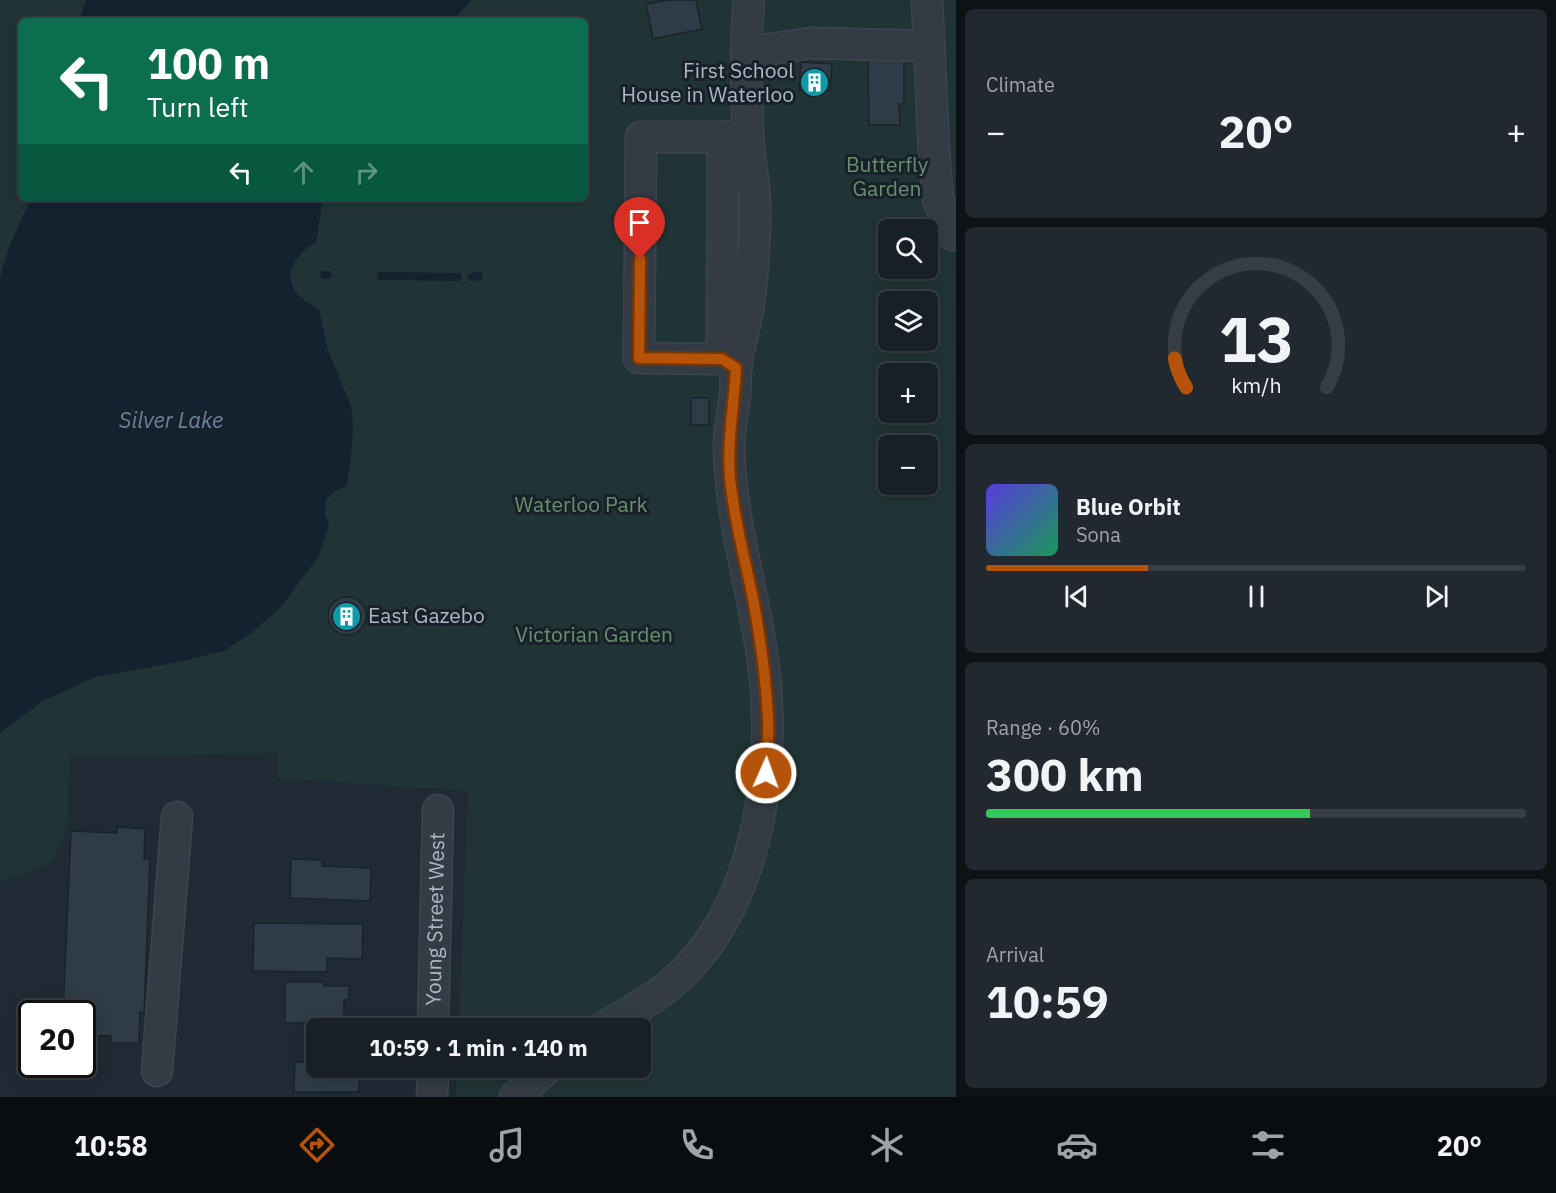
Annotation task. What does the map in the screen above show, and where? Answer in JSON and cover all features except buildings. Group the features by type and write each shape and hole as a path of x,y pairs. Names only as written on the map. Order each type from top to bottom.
{"street":[{"path":"618,1018 671,984 710,943 728,910 744,872 756,831 766,773 768,721 764,668 754,605 733,508 729,446 735,393 729,364 748,309 754,249 754,190 736,136 746,53 749,0"},
{"path":"927,0 938,199 952,235 956,235"},
{"path":"746,53 812,42 929,46"},
{"path":"729,364 639,358 641,137 736,136"},
{"name":"Young Street West","path":"434,1018 438,810"},
{"path":"157,1071 177,817"},
{"path":"432,1097 433,1078"},
{"path":"515,1097 536,1078"}],"green space":[{"name":"Waterloo Park","path":"0,0 956,0 956,1097 456,1097 457,1078 651,1078 651,1018 459,1018 468,791 278,778 277,753 70,755 67,827 53,862 0,882"}],"water":[{"path":"86,0 472,0 455,18 80,18"},
{"name":"Silver Lake","path":"30,201 323,201 316,242 304,251 295,263 291,276 292,284 297,294 319,309 328,350 351,406 353,423 347,486 334,491 326,500 325,513 329,526 318,557 281,607 251,633 224,651 95,677 43,701 0,733 0,277 9,247"}],"waterway":[{"path":"381,276 458,277"},
{"path":"472,277 479,276"}],"place":[{"name":"First School House in Waterloo","path":"815,83"},
{"name":"East Gazebo","path":"347,616"}],"route":[{"path":"640,259 639,358 722,359 736,368 729,446 730,476 733,508 754,605 764,668 768,721 766,773"}],"park label":[{"name":"Butterfly Garden","path":"887,177"},
{"name":"Victorian Garden","path":"594,635"}]}
